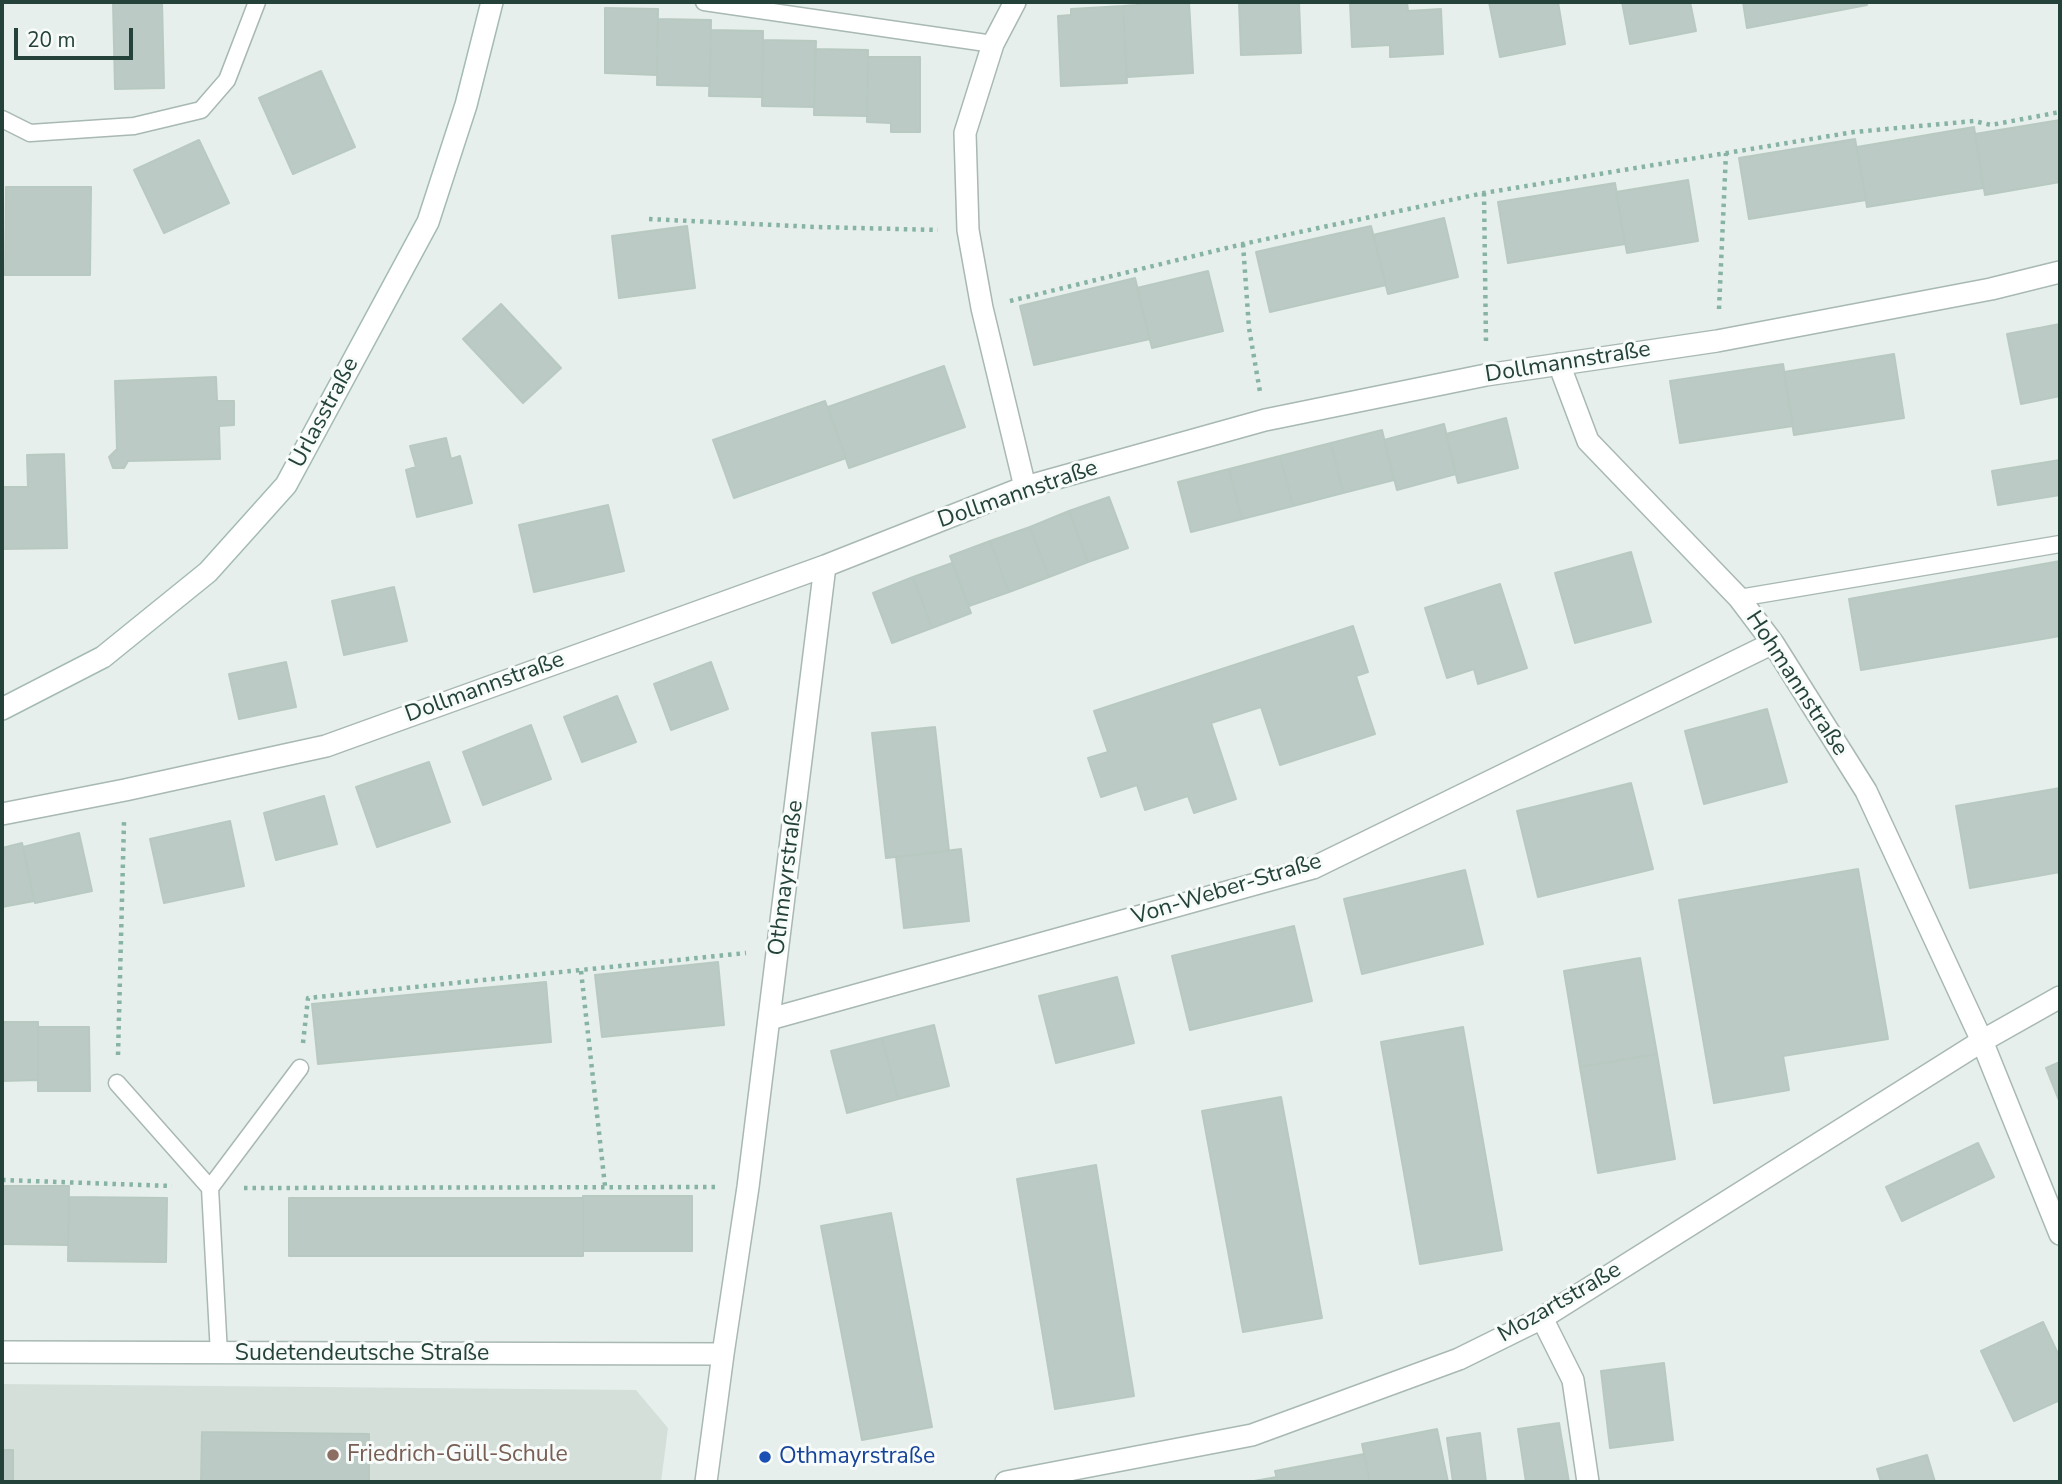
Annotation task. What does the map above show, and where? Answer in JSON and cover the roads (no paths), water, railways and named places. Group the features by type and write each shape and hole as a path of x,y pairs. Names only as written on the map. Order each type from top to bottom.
{"street":[{"name":"Urlasstraße","path":"2,709 103,657 208,572 286,485 428,222 467,105 492,2"},
{"path":"1015,2 993,44 965,133 968,230 982,307 1025,487"},
{"name":"Dollmannstraße","path":"2,814 326,746 825,566 1025,487 1265,420 1486,376 1717,341 1991,289 2060,272"},
{"name":"Hohmannstraße","path":"1559,364 1588,442 1739,598 1773,643 1866,790 1982,1041 2060,1234"},
{"name":"Othmayrstraße","path":"706,1482 770,1020 825,566"},
{"name":"Von-Weber-Straße","path":"770,1020 1312,868 1773,643"},
{"name":"Mozartstraße","path":"1016,1481 1252,1435 1459,1359 1542,1318 1982,1041 2060,997"},
{"path":"1542,1318 1573,1380 1588,1482"},
{"name":"Sudetendeutsche Straße","path":"2,1352 723,1354"}],"lane":[{"path":"2,119 30,133 134,126 201,110 227,80 257,2"},
{"path":"704,2 993,44"},
{"path":"1739,598 2060,544"},
{"path":"210,1188 300,1068"},
{"path":"117,1083 210,1188 219,1354"}],"place":[{"name":"Friedrich-Güll-Schule","path":"333,1455"},
{"name":"Othmayrstraße","path":"765,1457"}]}
